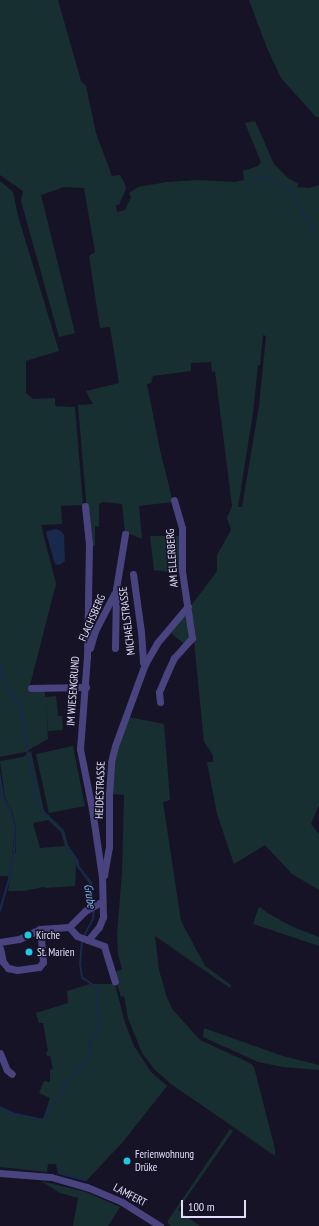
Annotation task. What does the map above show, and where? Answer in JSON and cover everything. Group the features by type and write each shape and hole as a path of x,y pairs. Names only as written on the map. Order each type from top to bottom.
{"street":[{"name":"AM ELLERBERG","path":"160,702 159,692 174,658 192,638 182,571 182,528 174,500"},
{"name":"IM WIESENGRUND","path":"85,506 88,543 87,656 86,687 80,749 92,809 102,877"},
{"name":"FLACHSBERG","path":"115,648 116,589 125,534"},
{"name":"MICHAELSTRASSE","path":"133,574 141,632 143,662 145,664"},
{"name":"FLACHSBERG","path":"87,656 95,631 112,601 116,589"},
{"name":"HEIDESTRASSE","path":"85,939 102,923 104,910 96,904 106,863 110,835 109,794 111,762 145,664 157,643 188,606"},
{"path":"31,688 86,687"},
{"path":"0,942 19,939 40,929 69,927 96,904"},
{"path":"69,927 74,935 104,946 115,981"},
{"path":"0,948 1,963 8,968 17,970 42,966 40,929"},
{"path":"0,1053 7,1070 12,1074"},
{"name":"LAMFERT","path":"0,1173 50,1178 87,1187 122,1202 160,1226"}],"green space":[{"path":"0,0 58,0 81,81 86,86 96,133 112,176 120,175 125,184 126,189 119,205 116,205 117,212 125,210 131,197 129,193 138,187 167,182 198,180 235,182 244,180 243,171 258,166 261,162 245,123 255,121 274,164 288,178 299,184 297,187 309,188 319,185 319,805 311,824 319,834 319,890 292,874 265,845 234,864 217,814 207,762 213,762 213,755 204,742 191,611 191,606 217,571 217,555 231,530 227,518 232,506 215,371 212,372 211,362 191,363 191,371 153,376 151,383 147,384 160,450 173,502 139,506 142,539 125,532 122,504 103,502 99,504 99,527 95,526 95,546 90,546 78,405 93,404 86,391 119,383 110,327 100,328 89,256 95,252 84,188 64,187 41,195 75,333 59,337 21,201 23,191 0,175","holes":["263,335 266,336 259,406 242,507 238,507 253,413 258,365 260,365"]},
{"path":"249,0 319,0 319,117 316,117 281,78 267,48"},
{"path":"0,181 13,192 18,216 59,351 26,361 26,393 33,399 55,398 55,406 75,407 83,505 61,506 62,524 41,525 56,584 29,689 45,689 45,697 56,696 58,716 62,716 63,730 48,731 46,700 48,739 25,752 0,757"},
{"path":"150,536 180,536 179,570 169,572 154,570"},
{"path":"183,615 188,618 189,637 184,644 169,631"},
{"path":"128,717 164,724 170,800 163,802 181,921 205,966 231,985 230,988 155,936 159,970 167,998 173,1010 200,1040 250,1063 254,1067 275,1149 275,1156 171,1084 155,1070 142,1053 128,1018 124,996 121,997 114,973 122,969 118,954 117,934 122,873 124,795 111,794 113,763"},
{"path":"73,746 85,806 49,813 36,754"},
{"path":"31,751 44,811 64,830 68,845 78,860 80,867 92,882 94,902 91,903 89,883 76,865 75,886 44,887 23,891 8,891 13,857 16,851 16,828 11,808 5,798 0,761 23,757","holes":["48,820 61,832 65,846 40,848 33,823"]},
{"path":"0,780 3,799 9,809 14,828 9,876 0,876"},
{"path":"260,907 269,914 293,927 319,937 319,946 253,924"},
{"path":"90,984 115,984 125,1023 134,1046 151,1072 167,1086 122,1143 86,1181 58,1174 56,1164 48,1164 47,1172 0,1167 0,1106 15,1113 43,1119 50,1098 39,1093 44,1081 50,1082 50,1070 53,1069 50,1056 47,1056 46,1052 48,1051 43,1023 39,1023 36,1013 68,1003 67,991"},
{"path":"204,1028 283,1056 319,1065 319,1070 283,1067 258,1062 203,1037"},
{"path":"230,1129 233,1131 178,1210 200,1226 171,1226 167,1222"},
{"path":"41,1181 86,1192 120,1207 108,1226 73,1226 78,1198 60,1193"}],"water":[{"path":"56,529 61,531 64,535 65,561 59,565 55,564 46,533 47,531"}],"waterway":[{"path":"253,180 264,178 276,180 289,189 315,231"},
{"name":"Grube","path":"0,666 7,685 21,707 38,806 63,831 67,845 78,861 79,867 90,882 93,903"},
{"path":"0,774 4,799 10,808 15,828 15,848 9,881 0,913"},
{"name":"Grube","path":"84,936 93,919 94,909"},
{"name":"Grube","path":"0,1108 15,1114 43,1120 52,1105 61,1096 62,1089 86,1062 90,1049 89,1041 97,1033 100,1020 97,1015 97,988 82,978 80,964 82,940"},
{"path":"59,1163 60,1171 67,1175 86,1180"}],"place":[{"name":"Kirche","path":"28,935"},
{"name":"St. Marien","path":"29,952"},
{"name":"Ferienwohnung Drüke","path":"127,1161"}]}
